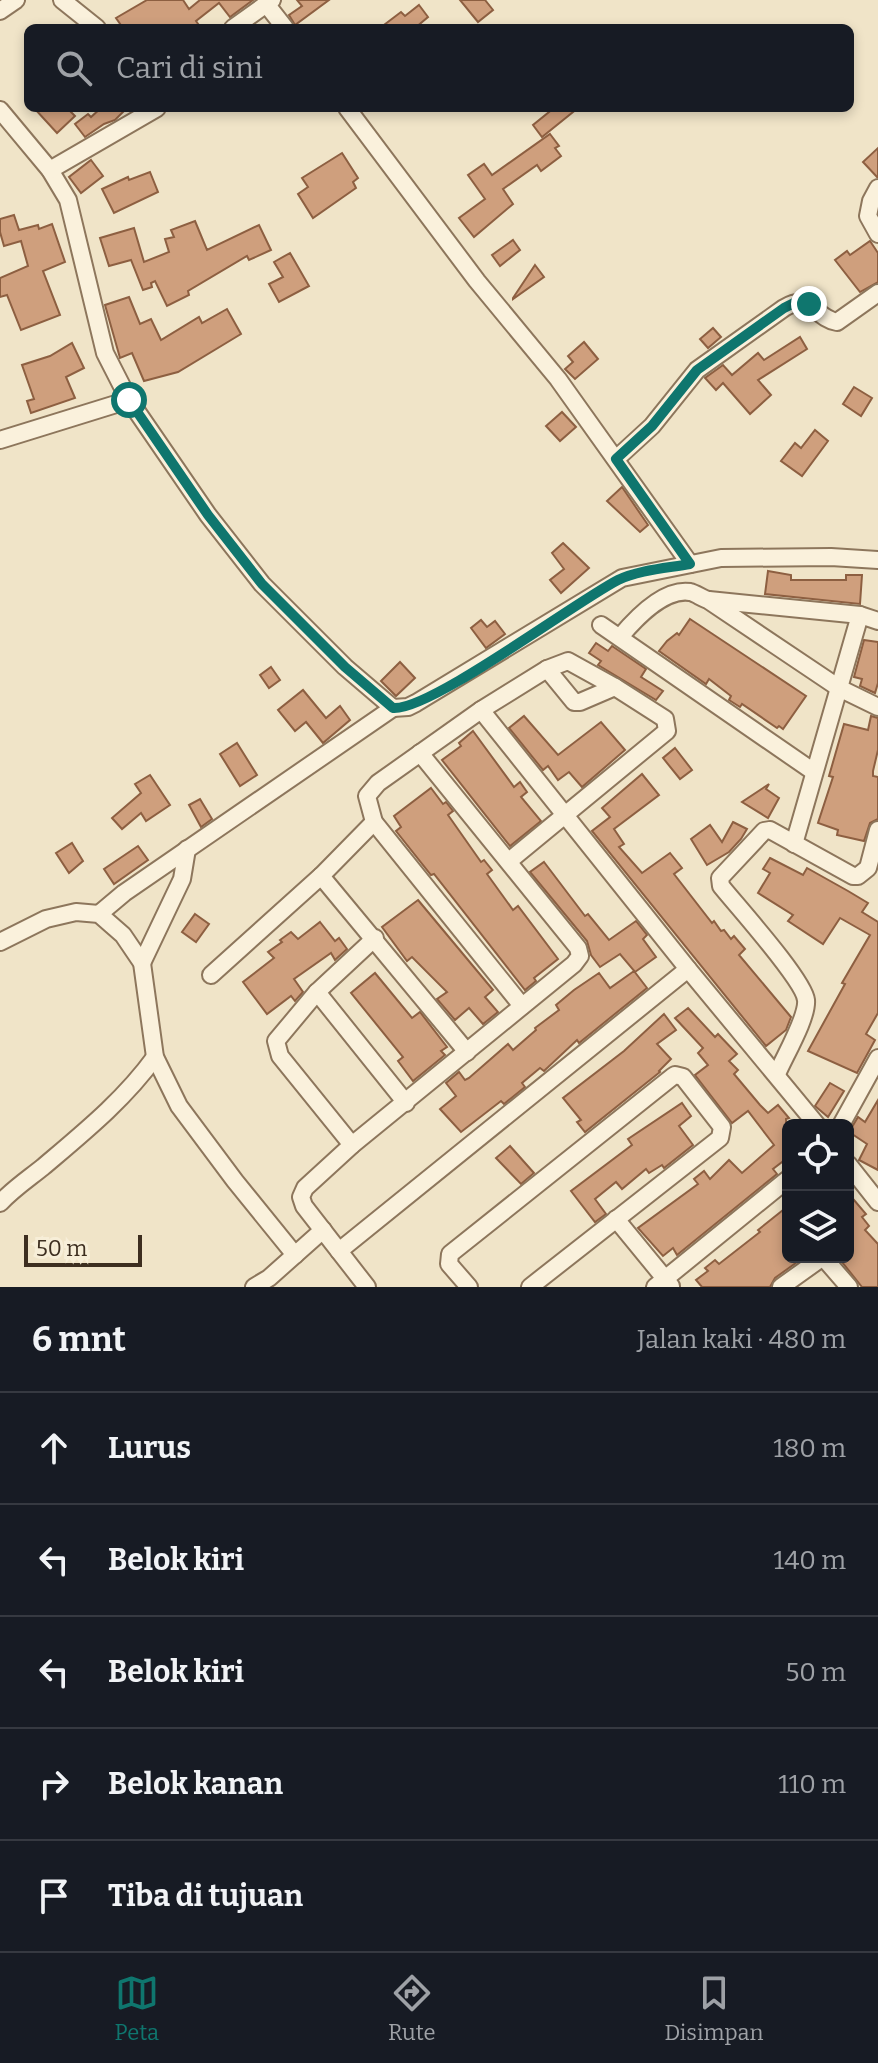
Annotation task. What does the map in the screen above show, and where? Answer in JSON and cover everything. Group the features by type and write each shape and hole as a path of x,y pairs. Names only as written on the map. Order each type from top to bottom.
{"street":[{"path":"0,11 16,0"},
{"path":"62,0 92,24"},
{"path":"239,24 270,2 283,24"},
{"path":"0,110 50,170 68,200 105,353 129,400 208,515 262,584 345,667 393,708"},
{"path":"50,170 150,112"},
{"path":"350,112 477,281 558,379 690,564"},
{"path":"878,188 868,216 878,234"},
{"path":"616,459 652,426 697,370 784,308 798,301 809,304 830,321 837,322 871,298 878,315"},
{"path":"0,440 129,400"},
{"path":"99,914 124,893 393,708 408,707 428,697 622,578 721,558 831,557 878,560"},
{"path":"620,637 660,600 689,592 708,600 839,688 878,707"},
{"path":"708,600 860,615 878,621"},
{"path":"794,844 860,615"},
{"path":"601,625 814,772"},
{"path":"509,861 668,728 665,719 573,661 562,663 481,710 371,789 368,802 374,822 522,1006"},
{"path":"547,669 574,702 615,687"},
{"path":"481,710 812,1119"},
{"path":"367,1287 304,1206 301,1197 305,1188 352,1145 580,956 509,861 420,753"},
{"path":"211,975 321,876 374,822"},
{"path":"777,1074 807,1000 788,966 719,881 764,831 774,832 858,876 868,868 878,830"},
{"path":"142,963 182,879 187,849"},
{"path":"321,876 467,1052"},
{"path":"0,942 59,915 76,912 99,914 123,935 142,963 155,1057 179,1106 295,1255"},
{"path":"352,1145 277,1049 278,1037 317,992 375,938"},
{"path":"339,1251 688,969"},
{"path":"317,992 406,1103"},
{"path":"0,1203 102,1116 137,1083 155,1057"},
{"path":"844,1119 878,1058"},
{"path":"469,1287 449,1264 450,1254 672,1077 683,1077 722,1127 720,1138 530,1287"},
{"path":"854,1172 878,1202"},
{"path":"616,1219 664,1284 782,1184"},
{"path":"266,1284 323,1230"},
{"path":"781,1287 823,1257 849,1287"}],"building":[{"path":"147,0 183,0 189,9 200,0 253,0 230,17 219,3 196,21 198,24 120,24 116,18"},
{"path":"297,0 329,0 294,24 289,15 302,6"},
{"path":"460,0 485,0 493,10 478,22"},
{"path":"419,5 428,17 420,24 385,24 401,12 405,16"},
{"path":"38,112 71,112 75,116 57,133"},
{"path":"97,112 123,112 85,137 75,124 88,114 91,117"},
{"path":"549,112 573,112 542,137 533,125"},
{"path":"550,134 559,146 555,148 561,156 541,171 537,165 503,189 513,204 474,237 459,218 485,199 468,175 484,164 492,175"},
{"path":"878,148 878,177 877,177 863,162"},
{"path":"342,153 358,178 353,182 356,188 313,218 298,194 308,187 302,178"},
{"path":"91,160 103,176 81,193 69,177"},
{"path":"150,172 158,192 114,213 102,189 128,177 129,180"},
{"path":"14,215 19,230 38,225 39,229 52,224 65,262 43,271 60,315 21,330 7,295 0,297 0,278 28,266 21,241 4,246 0,232 0,219"},
{"path":"195,221 207,250 259,225 271,250 249,260 247,256 167,306 155,281 151,283 152,287 143,290 131,260 109,266 100,238 134,228 144,262 169,252 165,239 174,237 171,230"},
{"path":"513,240 520,250 500,266 492,255"},
{"path":"870,241 878,253 878,282 860,292 835,260 847,251 850,255"},
{"path":"290,253 309,286 279,302 269,284 283,277 274,262"},
{"path":"535,265 544,277 513,299 513,298"},
{"path":"129,297 140,324 151,319 161,340 199,317 202,323 227,309 241,334 178,372 144,381 132,353 120,358 105,305"},
{"path":"713,328 721,337 708,348 700,339"},
{"path":"800,337 807,349 758,380 771,395 750,414 723,383 716,390 705,378 723,365 732,375 758,353 764,360"},
{"path":"584,342 598,359 575,379 565,369 573,362 568,356"},
{"path":"72,343 84,368 66,377 75,398 31,413 27,401 34,399 22,365 50,356"},
{"path":"854,387 872,398 861,416 843,404"},
{"path":"562,412 576,427 560,441 546,426"},
{"path":"815,430 828,441 802,476 781,461 795,443 801,448"},
{"path":"622,487 648,525 640,532 607,501"},
{"path":"563,543 589,568 561,593 550,580 564,569 552,553"},
{"path":"768,571 791,575 791,580 846,580 846,575 862,575 860,604 765,594"},
{"path":"690,619 806,696 783,729 742,704 740,707 709,679 706,684 659,651 677,633 679,635"},
{"path":"481,620 487,627 495,621 505,634 486,648 471,628"},
{"path":"864,640 878,642 878,683 875,693 860,686 862,679 854,677"},
{"path":"596,643 608,651 612,646 646,669 641,677 663,691 656,700 598,665 601,661 589,653"},
{"path":"400,662 415,678 396,696 381,681"},
{"path":"271,667 280,680 269,688 260,675"},
{"path":"303,690 326,718 340,706 350,720 323,743 306,722 295,731 278,710"},
{"path":"524,716 558,755 601,722 625,750 582,787 569,772 558,780 548,766 543,770 509,728"},
{"path":"871,716 878,718 878,750 873,776 878,777 878,819 870,823 864,841 837,835 838,830 818,823 833,777 829,776 844,724 868,730"},
{"path":"473,731 514,787 520,782 527,792 521,797 541,821 510,846 442,760 461,746 459,743"},
{"path":"237,743 257,775 240,786 220,754"},
{"path":"675,748 692,770 680,779 663,758"},
{"path":"642,774 659,795 614,829 624,844 619,847 642,873 670,853 682,868 674,874 712,923 714,921 731,939 734,936 745,949 739,955 791,1017 786,1030 766,1046 592,831 610,817 602,808"},
{"path":"150,775 170,805 146,821 141,813 122,829 112,818 141,793 135,784"},
{"path":"769,784 766,789 779,798 768,818 742,802"},
{"path":"431,788 453,811 448,815 481,862 484,860 492,870 487,874 513,910 518,906 558,959 534,978 536,981 525,990 434,874 431,875 396,831 401,827 394,816"},
{"path":"200,799 212,819 201,827 189,805"},
{"path":"733,822 747,829 729,852 707,865 691,839 710,825 722,842"},
{"path":"72,843 83,861 69,873 56,853"},
{"path":"138,846 148,860 114,884 104,869"},
{"path":"770,858 803,875 807,868 848,891 868,903 862,912 878,922 878,1013 866,1034 875,1040 857,1073 808,1051 870,935 840,918 823,944 788,921 793,915 758,893 770,873 763,869"},
{"path":"544,862 585,916 588,914 609,940 636,921 647,935 643,939 656,957 635,972 620,954 600,967 591,955 587,941 530,872"},
{"path":"418,900 493,990 485,997 498,1012 483,1024 469,1008 455,1020 437,999 447,992 412,957 407,961 382,927"},
{"path":"195,914 209,924 196,942 182,932"},
{"path":"320,922 335,941 339,938 347,949 335,960 331,953 294,979 303,992 295,1001 291,996 267,1014 243,982 274,958 268,952 282,942 280,940 291,932 298,939"},
{"path":"634,971 647,988 579,1043 577,1040 544,1071 540,1068 522,1083 525,1087 504,1104 501,1101 461,1132 440,1109 456,1096 446,1083 459,1072 465,1080 469,1078 508,1044 513,1050 559,1010 556,1005 574,990 599,973 610,988"},
{"path":"375,973 412,1018 420,1012 447,1047 441,1051 445,1055 413,1081 398,1061 403,1057 351,993"},
{"path":"688,1008 715,1037 718,1034 737,1054 729,1061 738,1070 734,1074 760,1105 768,1113 778,1105 789,1118 782,1119 782,1162 773,1169 777,1174 677,1255 673,1248 663,1256 638,1228 698,1184 694,1179 704,1171 710,1179 729,1160 742,1173 774,1145 748,1111 732,1123 695,1075 708,1065 698,1053 703,1048 675,1018"},
{"path":"664,1014 676,1030 657,1044 671,1059 660,1072 585,1132 577,1122 581,1120 563,1098 624,1051"},
{"path":"830,1083 844,1091 828,1117 815,1106"},
{"path":"878,1100 878,1170 859,1160 867,1144 854,1135 854,1124 858,1117 865,1122"},
{"path":"682,1103 691,1116 679,1126 693,1145 664,1168 662,1165 649,1173 646,1169 622,1189 616,1182 595,1199 606,1214 595,1222 571,1191 632,1145 628,1139"},
{"path":"510,1146 534,1173 521,1184 496,1158"},
{"path":"854,1200 866,1214 862,1217 869,1226 865,1230 878,1244 878,1287 862,1287 843,1263 854,1263"},
{"path":"782,1211 782,1263 796,1263 775,1278 770,1287 702,1287 696,1280 708,1271 705,1268 715,1260 719,1264 760,1232 758,1230"}],"route":[{"path":"129,400 208,515 262,584 345,667 393,708 401,709 476,669 588,596 622,578 690,564 616,459 652,426 697,370 792,303 809,304"}]}
